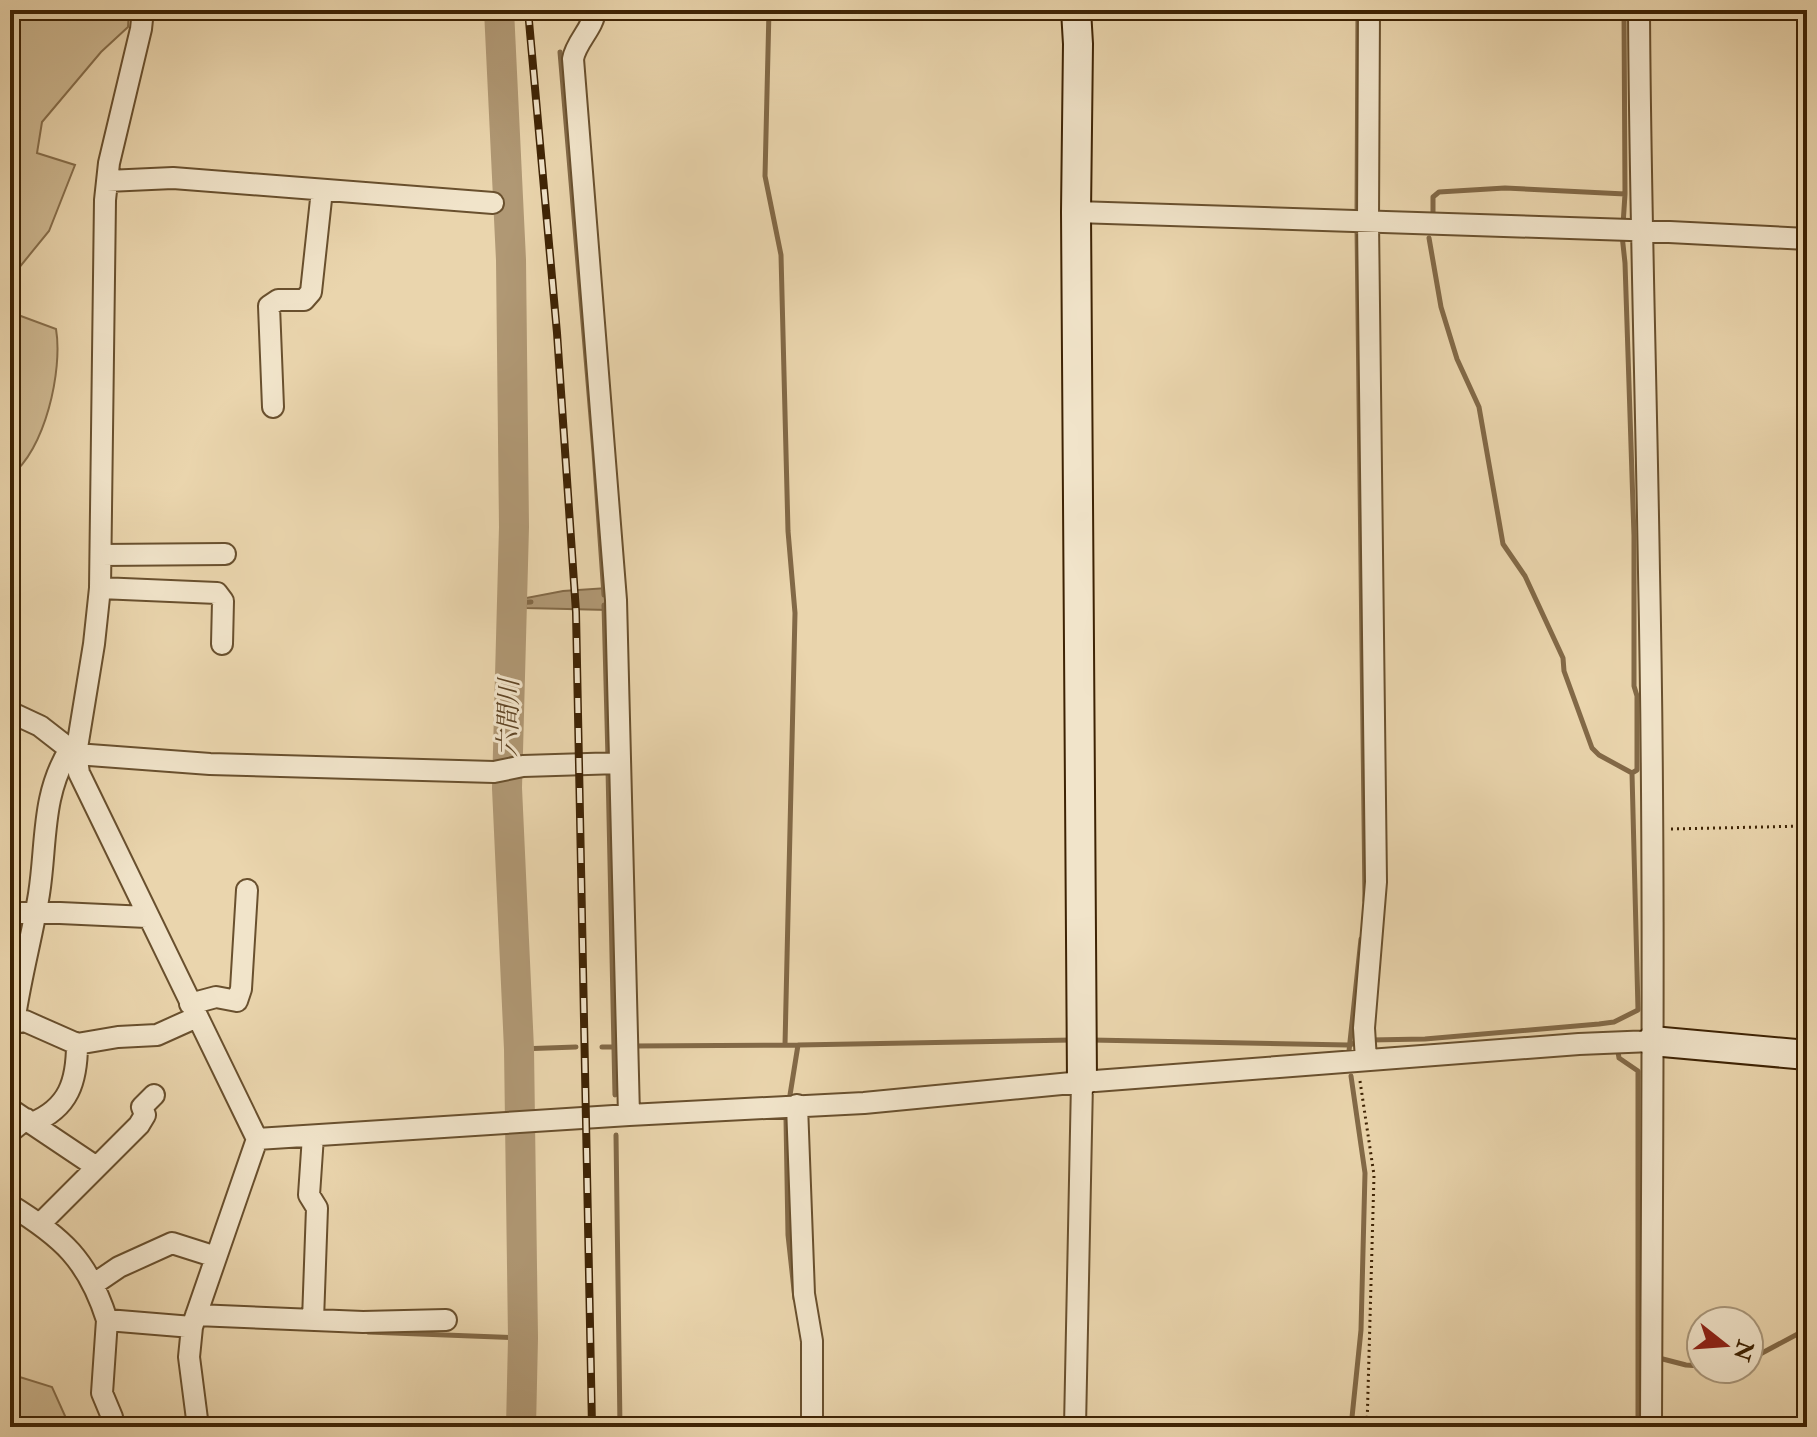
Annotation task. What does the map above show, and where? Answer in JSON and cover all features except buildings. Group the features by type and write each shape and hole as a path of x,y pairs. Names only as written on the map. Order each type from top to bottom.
{"street":[{"path":"143,10 105,200 101,555 94,644 73,751 53,780 48,799 43,871 12,1023 25,1021 77,1044 157,1035 216,997 237,1001 241,989 247,890"},
{"path":"595,10 573,59 611,519 611,763 629,1115"},
{"path":"1075,1427 1082,1082 1076,10"},
{"path":"1363,1049 1376,882 1360,222 1369,10"},
{"path":"1639,10 1629,230 1649,573 1651,1427"},
{"path":"107,181 173,178 493,203"},
{"path":"273,407 269,306 278,300 304,300 311,292 322,190"},
{"path":"1076,212 1629,230 1807,239"},
{"path":"101,555 225,554"},
{"path":"100,588 217,593 223,601 222,644"},
{"path":"10,712 40,726 73,751 210,764 494,772 523,766 611,763"},
{"path":"73,751 79,773 147,917 257,1139 194,1321 189,1357 198,1427"},
{"path":"10,913 147,917"},
{"path":"257,1139 864,1103 1082,1082 1363,1049 1652,1041 1807,1055"},
{"path":"20,1121 55,1110 77,1073 77,1044"},
{"path":"40,1224 139,1125 145,1115 142,1107 154,1095"},
{"path":"797,1105 804,1294 812,1341 812,1427"},
{"path":"20,1121 95,1166"},
{"path":"313,1136 309,1195 317,1208 313,1320"},
{"path":"10,1205 40,1224 73,1253 94,1284 107,1320 102,1393 112,1417"},
{"path":"94,1284 119,1267 172,1243 216,1257"},
{"path":"107,1320 446,1320"}],"path":[{"path":"1652,830 1807,826"},
{"path":"1363,1049 1374,1175 1367,1427"}],"shaded area":[{"path":"10,10 129,10 128,27 101,52 42,122 37,153 75,165 49,231 18,269 10,288"},
{"path":"10,312 56,329 57,366 42,429 33,448 10,476"},
{"path":"607,588 608,610 526,608 526,598 563,591"},
{"path":"10,1374 52,1387 70,1427 10,1427"}],"waterway":[{"name":"六間川","path":"499,10 511,260 514,527 507,788 519,1049 523,1338 521,1427"},
{"path":"769,10 765,176 781,255 788,531 795,613 785,1045"},
{"path":"1357,217 1358,10"},
{"path":"1623,225 1624,10"},
{"path":"560,52 604,595"},
{"path":"1433,213 1433,197 1439,192 1505,188 1625,194"},
{"path":"1357,227 1365,901"},
{"path":"1370,1040 1425,1039 1599,1024 1614,1022 1638,1010 1632,773 1637,770 1634,536 1622,235"},
{"path":"1429,238 1441,307 1457,359 1479,407 1503,544 1525,576 1563,658 1564,671 1592,748 1632,773"},
{"path":"512,603 531,602"},
{"path":"604,605 608,759"},
{"path":"608,769 615,1095"},
{"path":"1349,1051 1361,939"},
{"path":"798,1045 1073,1040"},
{"path":"1091,1040 1348,1045 1361,1042"},
{"path":"631,1046 798,1045 790,1095"},
{"path":"519,1049 576,1047"},
{"path":"602,1047 617,1047"},
{"path":"1618,1052 1619,1058 1638,1071 1638,1427"},
{"path":"1351,1076 1365,1173 1361,1330 1351,1427"},
{"path":"786,1119 788,1235 795,1299"},
{"path":"616,1135 620,1427"},
{"path":"1765,1351 1807,1329"},
{"path":"368,1332 523,1338"},
{"path":"1655,1357 1685,1365"}],"railway":[{"path":"528,10 557,333 576,612 592,1427"}]}
